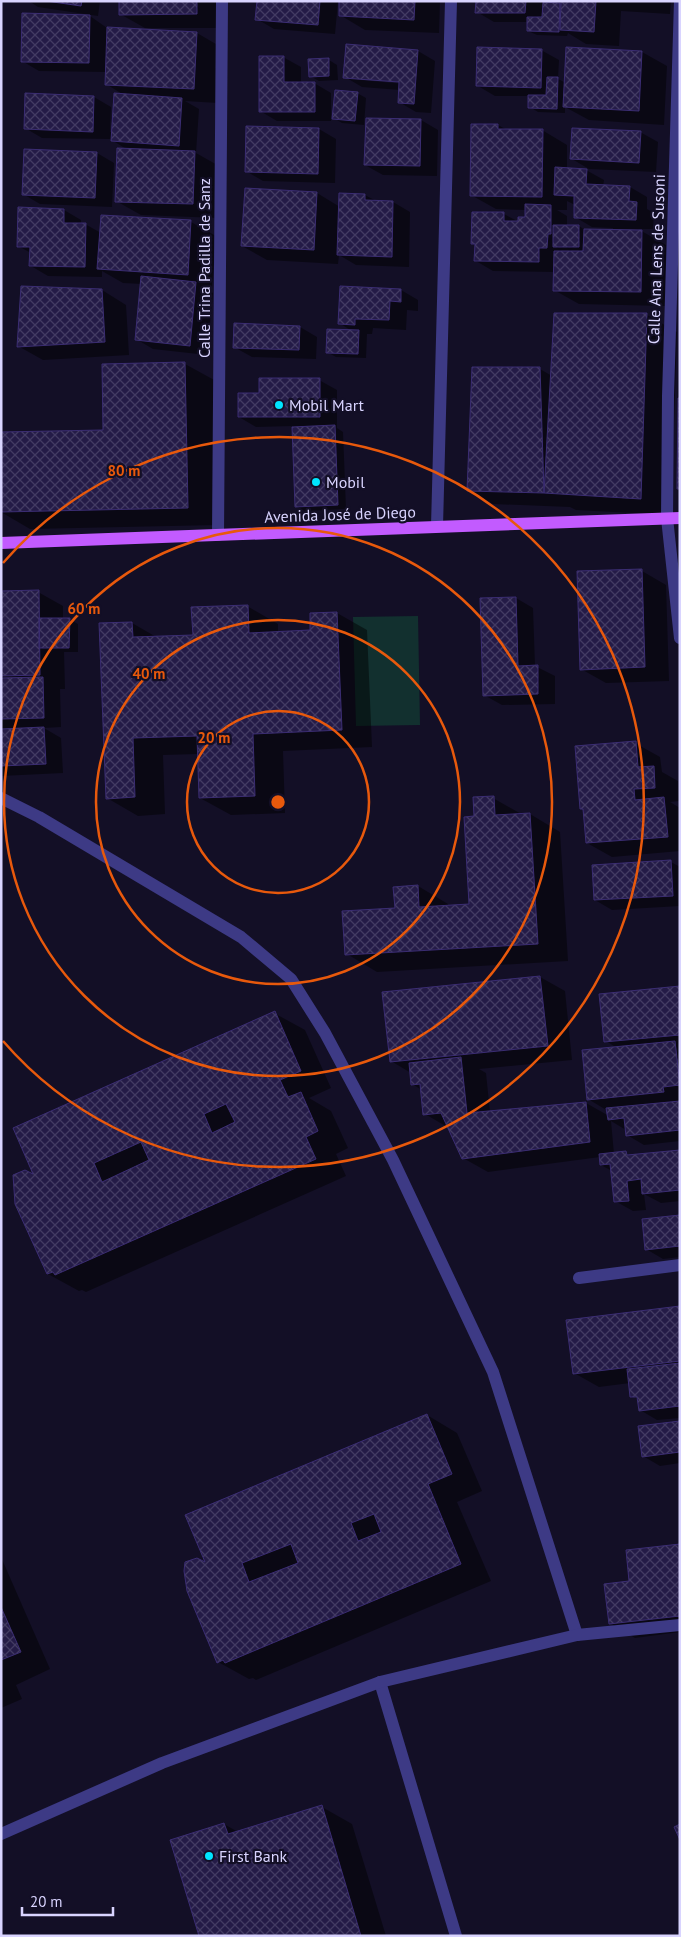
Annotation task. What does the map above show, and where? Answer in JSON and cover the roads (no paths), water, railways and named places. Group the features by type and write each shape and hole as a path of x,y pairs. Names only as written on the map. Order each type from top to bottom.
{"main road":[{"name":"Avenida José de Diego","path":"1,543 673,518"}],"street":[{"name":"Calle Trina Padilla de Sanz","path":"218,536 222,1"},
{"path":"437,526 451,1"},
{"name":"Calle Ana Lens de Susoni","path":"680,1 668,396 680,638"},
{"path":"1,798 40,817 241,937 291,979 325,1033 393,1160 493,1372 578,1635"},
{"path":"579,1278 680,1265"},
{"path":"1,1834 162,1764 380,1682 578,1635 680,1624"},
{"path":"380,1682 456,1936"}],"place":[{"name":"Mobil Mart","path":"279,405"},
{"name":"Mobil","path":"316,482"},
{"name":"First Bank","path":"209,1856"}]}
